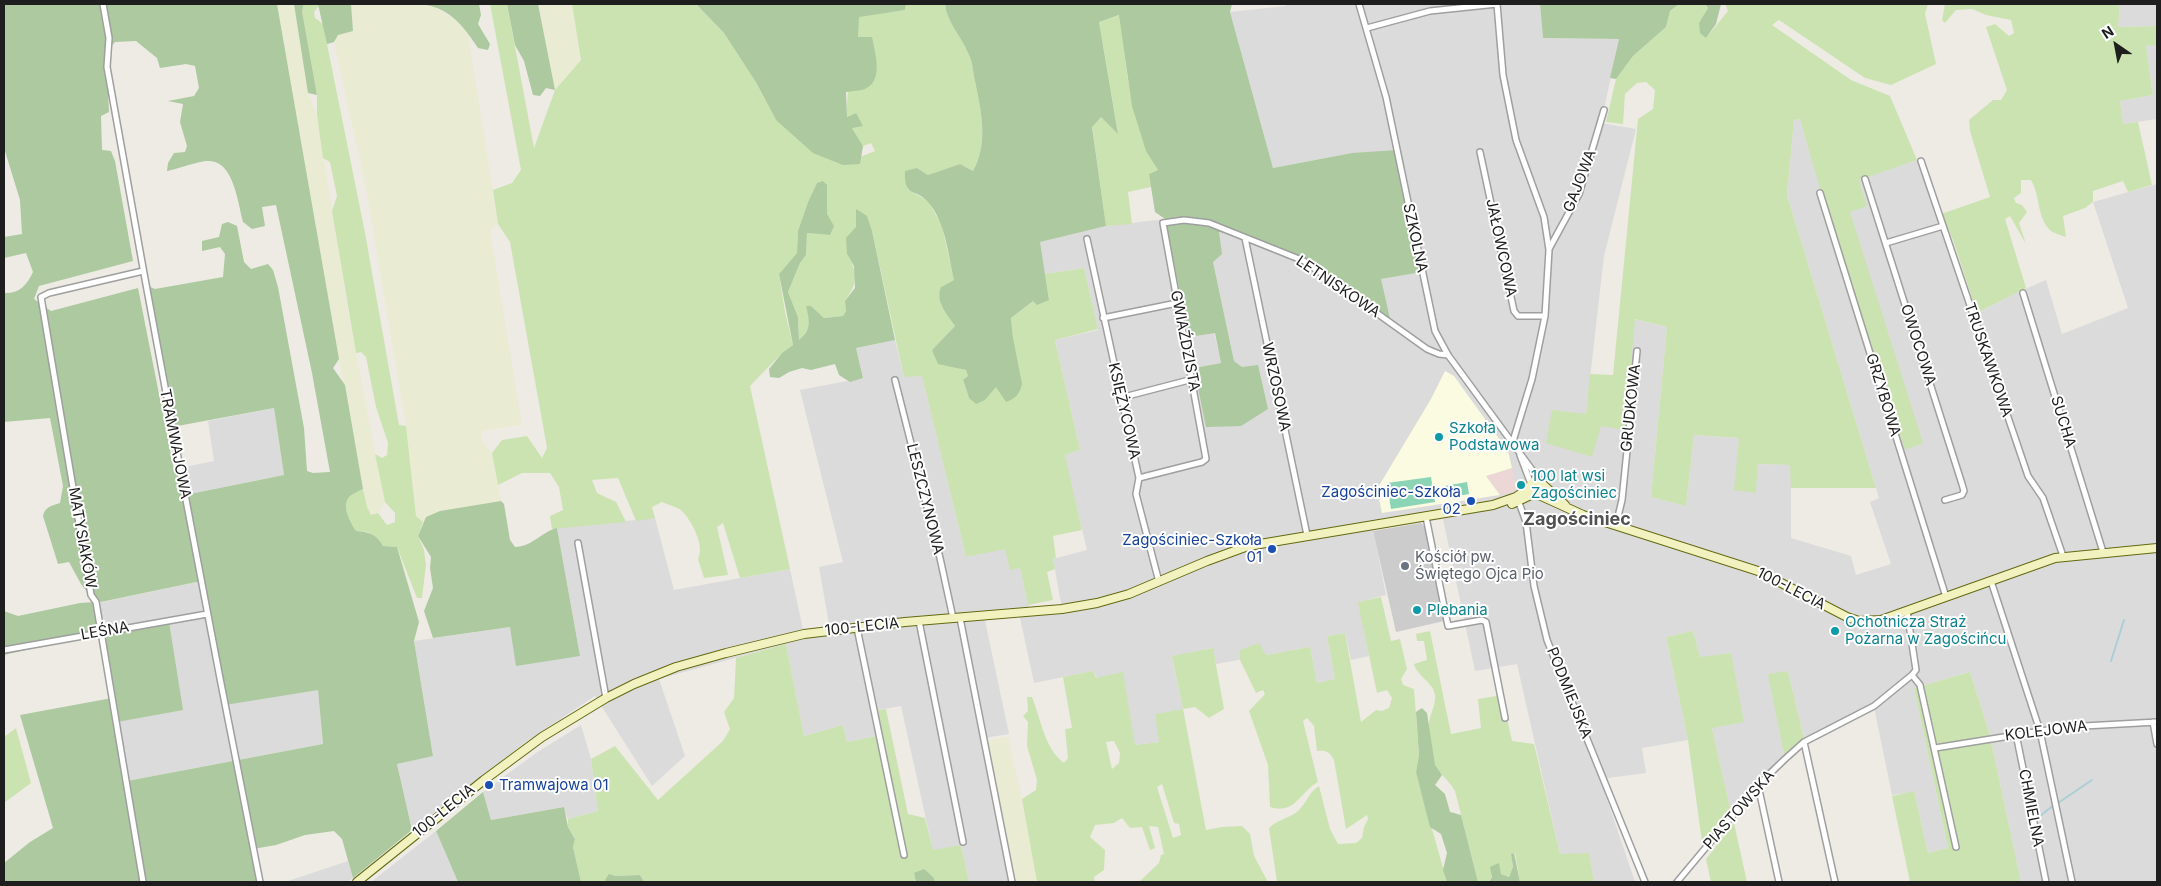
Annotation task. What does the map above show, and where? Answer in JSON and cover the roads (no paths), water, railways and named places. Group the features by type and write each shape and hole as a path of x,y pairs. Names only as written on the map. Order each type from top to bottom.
{"street":[{"name":"TRAMWAJOWA","path":"103,4 109,38 106,52 107,67 143,271 207,614 260,882"},
{"name":"SZKOLNA","path":"1359,4 1386,97 1435,331 1448,355 1513,441 1542,484"},
{"path":"1366,28 1430,11 1497,4 1503,75 1516,140 1544,217 1549,250 1544,316 1532,379 1513,441"},
{"name":"GAJOWA","path":"1549,250 1579,194 1604,110"},
{"name":"JAŁOWCOWA","path":"1480,152 1514,311 1518,316 1544,316"},
{"name":"TRUSKAWKOWA","path":"1921,161 2028,476 2043,498 2063,556"},
{"name":"OWOCOWA","path":"1865,179 1964,490 1962,494 1945,500"},
{"name":"GRZYBOWA","path":"1820,193 1946,597"},
{"name":"LETNISKOWA","path":"1163,223 1184,220 1209,223 1304,261 1427,349 1439,354 1448,355"},
{"name":"GWIAŹDZISTA","path":"1139,478 1202,462 1206,459 1193,379 1163,223"},
{"path":"1886,243 1943,226"},
{"name":"KSIĘŻYCOWA","path":"1087,238 1120,398 1139,478 1136,494 1159,582"},
{"name":"WRZOSOWA","path":"1246,238 1306,535"},
{"name":"MATYSIAKÓW","path":"143,271 49,293 41,297 91,596 96,602 143,882"},
{"name":"SUCHA","path":"2023,293 2103,552"},
{"path":"1103,318 1177,303"},
{"name":"GRUDKOWA","path":"1616,525 1622,500 1637,351"},
{"path":"1120,398 1193,379"},
{"name":"LESZCZYNOWA","path":"895,380 956,618 1012,882"},
{"name":"SZKOLNA","path":"1518,450 1530,486"},
{"path":"1537,481 1542,484 1543,492 1536,495 1531,491 1530,486 1537,481"},
{"name":"100-LECIA","path":"1542,484 1570,509"},
{"name":"100-LECIA","path":"1518,500 1530,486"},
{"name":"100-LECIA","path":"357,882 432,821 542,737 606,698 663,672 726,653 804,634 919,621 1062,609 1113,599 1233,551 1270,541 1493,505 1504,505 1536,495 1616,525 1758,571 1842,615 1859,621 1881,620 2063,556 2157,548"},
{"name":"PODMIEJSKA","path":"1518,500 1526,522 1534,586 1547,640 1644,882"},
{"path":"1426,517 1448,626 1482,620 1486,622 1505,718"},
{"path":"578,543 606,698"},
{"path":"1991,580 2040,731 2072,882"},
{"path":"1907,611 1916,670 1912,675 1920,685 1956,847"},
{"name":"LEŚNA","path":"4,650 207,614"},
{"path":"919,621 963,842"},
{"path":"857,628 904,855"},
{"name":"PIASTOWSKA","path":"1677,882 1758,785 1784,759 1804,742 1874,706 1912,675"},
{"path":"2155,722 2157,744"},
{"name":"KOLEJOWA","path":"1935,748 2040,731 2102,724 2155,722"},
{"name":"CHMIELNA","path":"2016,734 2046,882"},
{"path":"1804,742 1835,882"},
{"path":"1758,785 1779,882"}],"waterway":[{"path":"2111,661 2124,620"},
{"path":"2058,803 2092,780"},
{"path":"2040,816 2054,805"}],"place":[{"name":"Szkoła Podstawowa","path":"1439,437"},
{"name":"100 lat wsi Zagościniec","path":"1521,485"},
{"name":"Zagościniec-Szkoła 02","path":"1471,501"},
{"name":"Zagościniec-Szkoła 01","path":"1272,549"},
{"name":"Kościół pw. Świętego Ojca Pio","path":"1405,566"},
{"name":"Plebania","path":"1417,610"},
{"name":"Ochotnicza Straż Pożarna w Zagościńcu","path":"1835,631"},
{"name":"Tramwajowa 01","path":"489,785"}],"district":[{"name":"Zagościniec","path":"1577,520"}]}
